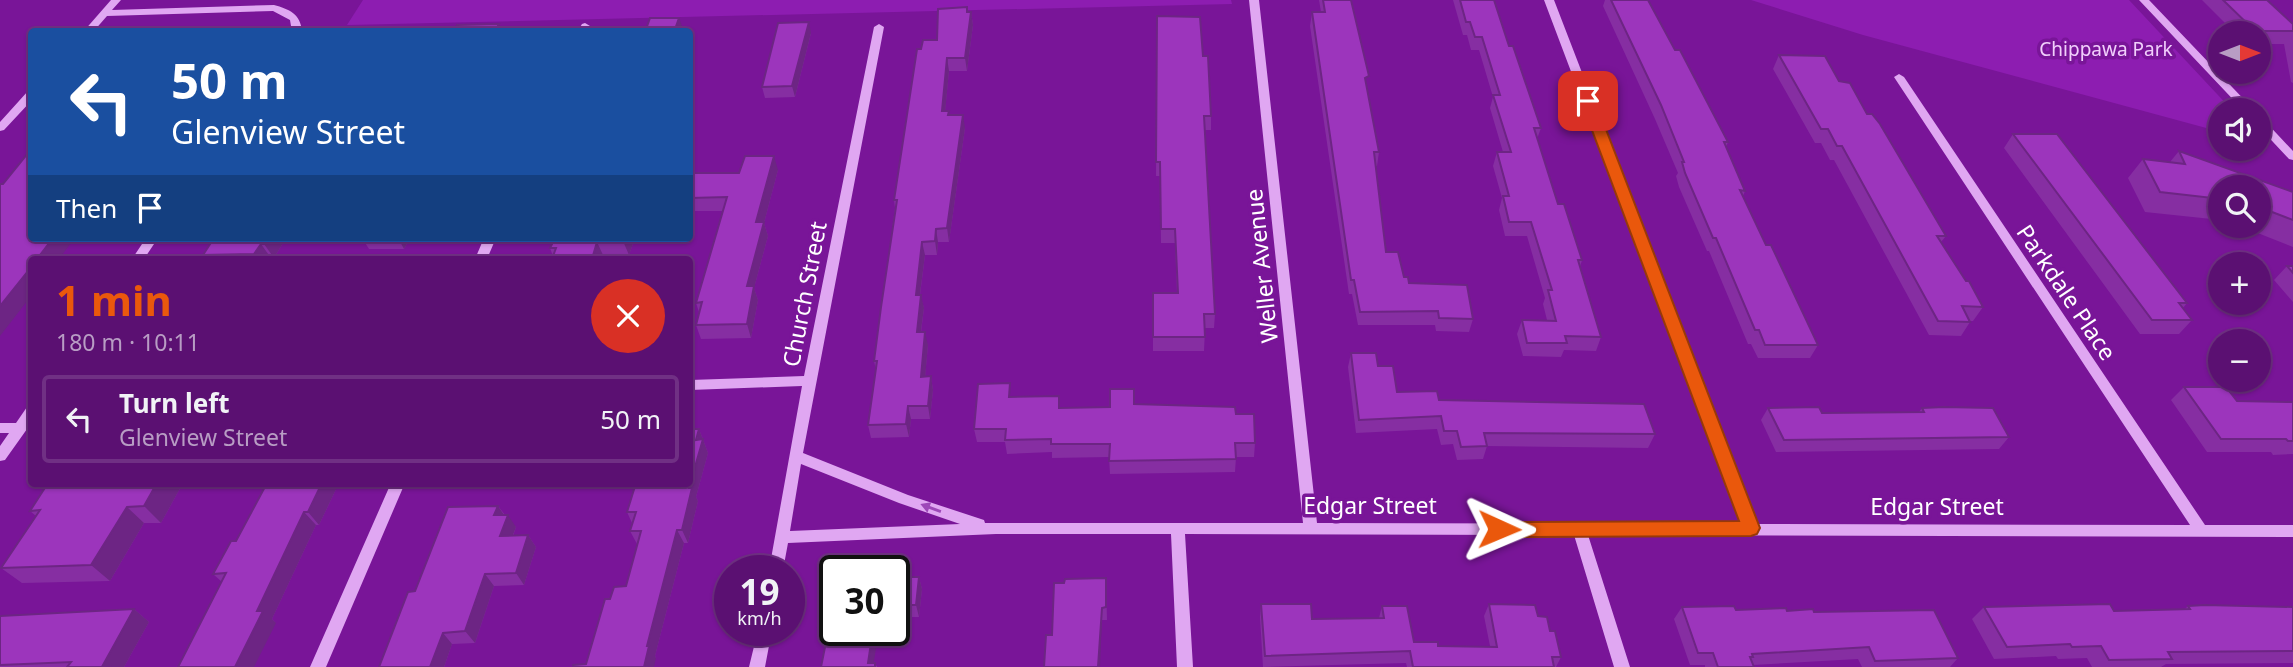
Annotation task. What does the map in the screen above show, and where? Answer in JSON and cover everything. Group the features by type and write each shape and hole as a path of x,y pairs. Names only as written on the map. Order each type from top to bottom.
{"street":[{"path":"90,28 116,0"},
{"name":"Weller Avenue","path":"1254,0 1310,527"},
{"path":"1549,0 1751,528"},
{"path":"2144,0 2238,98"},
{"path":"103,13 274,8 293,16 296,28"},
{"name":"Church Street","path":"779,555 809,382 879,27"},
{"name":"Parkdale Place","path":"1899,77 2201,530"},
{"path":"0,128 28,97"},
{"path":"2271,133 2291,153"},
{"path":"693,385 809,382"},
{"path":"0,456 28,417"},
{"path":"0,428 20,428"},
{"path":"796,456 965,521 996,528"},
{"path":"318,667 396,487"},
{"name":"Edgar Street","path":"783,537 996,528 2293,531"},
{"path":"1178,530 1185,667"},
{"path":"1579,530 1622,667"},
{"path":"757,667 762,646"}],"green space":[{"path":"363,0 1231,0 1232,4 347,25"},
{"name":"Chippawa Park","path":"1751,0 2129,0 2221,98 2208,98 2208,128 1863,35"}],"building":[{"path":"1323,0 1351,0 1369,76 1365,78 1379,152 1374,152 1386,252 1398,252 1404,277 1408,277 1409,283 1467,285 1473,319 1439,318 1438,311 1360,312 1354,280 1351,280 1312,12 1325,12"},
{"path":"1460,0 1494,0 1541,128 1534,128 1558,204 1564,204 1582,260 1578,260 1601,337 1565,336 1567,343 1527,343 1522,320 1556,321 1548,290 1552,290 1531,222 1509,222 1503,196 1509,196 1497,152 1511,152 1493,95 1500,95 1482,37 1475,37 1470,22 1466,22"},
{"path":"1611,0 1648,0 1675,50 1680,50 1728,142 1724,142 1745,191 1740,190 1766,245 1771,245 1818,345 1765,345 1759,330 1755,330 1685,173 1684,162 1661,105"},
{"path":"2223,0 2267,0 2293,24 2293,31 2272,31 2272,21 2245,21"},
{"path":"967,7 967,12 971,12 965,58 947,58 942,111 949,111 948,115 963,115 947,228 936,229 935,241 922,242 916,295 921,295 917,332 925,332 921,377 931,376 928,406 908,406 906,424 868,425 877,361 874,361 897,200 894,200 917,49 921,49 923,40 937,40 938,9"},
{"path":"1157,16 1200,17 1203,56 1208,56 1211,116 1204,116 1215,314 1204,314 1205,337 1153,337 1153,293 1178,293 1175,229 1161,229 1160,162 1156,162"},
{"path":"650,18 679,18 675,28 646,28"},
{"path":"809,22 792,86 762,87 778,23"},
{"path":"499,24 497,28 456,28 457,25"},
{"path":"1779,55 1825,56 1839,81 1850,83 1867,114 1872,114 1880,124 1946,236 1937,236 1966,281 1969,281 1983,307 1962,306 1970,322 1938,321 1842,146 1837,146 1828,129 1821,129"},
{"path":"2013,134 2057,134 2187,303 2179,303 2192,320 2152,320"},
{"path":"2179,151 2246,175 2208,175 2208,198 2160,192 2143,159 2185,164"},
{"path":"28,153 28,242 50,242 39,256 28,256 28,271 0,306 0,184 3,184"},
{"path":"745,156 774,156 756,222 764,222 747,286 754,286 747,324 696,325 702,302 696,303 727,197 693,198 693,173 739,173"},
{"path":"2271,184 2293,192 2293,220 2271,212"},
{"path":"211,242 265,242 254,254 203,255"},
{"path":"553,242 597,242 593,256 553,256 556,248 550,248"},
{"path":"1351,353 1376,353 1378,366 1393,366 1397,392 1437,391 1439,400 1644,404 1655,434 1484,433 1487,446 1461,447 1457,431 1444,431 1441,416 1359,420"},
{"path":"1010,383 1009,397 1059,396 1059,408 1110,407 1110,389 1134,389 1134,404 1235,407 1236,414 1254,414 1255,443 1235,443 1236,459 1109,461 1110,444 1051,444 1051,439 1005,440 1006,429 974,429 978,384"},
{"path":"2184,387 2208,387 2208,392 2230,392 2237,401 2293,402 2293,441 2221,439"},
{"path":"1819,407 1822,413 1924,412 1922,408 1944,407 1993,408 2009,437 1784,440 1768,408"},
{"path":"693,429 699,429 696,440 703,439 693,474"},
{"path":"45,487 155,487 144,506 127,507 91,565 1,568 40,510 30,511"},
{"path":"265,487 320,487 308,512 304,512 257,611 263,611 235,667 178,667 226,573 213,574 231,541 236,541"},
{"path":"635,487 692,488 682,530 677,530 644,667 573,667 586,664 605,599 610,599 614,587 626,586 641,531 630,531 636,512 627,512"},
{"path":"498,506 494,515 508,515 500,536 528,535 516,573 485,574 465,631 443,633 430,667 379,667 408,592 415,591 448,507"},
{"path":"910,577 919,577 916,605 910,605"},
{"path":"1106,578 1106,607 1102,608 1098,667 1044,667 1046,635 1052,635 1054,583 1064,583 1065,579"},
{"path":"1261,604 1311,604 1312,619 1384,618 1382,606 1407,606 1414,642 1438,642 1438,646 1497,647 1489,604 1535,605 1538,616 1547,617 1550,631 1555,631 1561,657 1552,657 1554,667 1413,667 1410,651 1265,656"},
{"path":"2110,604 2114,611 2190,609 2188,606 2205,605 2293,607 2293,651 2168,652 2172,659 2109,660 2101,646 2072,647 2070,644 2007,647 1984,607"},
{"path":"1734,606 1736,610 1786,608 1787,611 1813,609 1814,612 1934,610 1958,658 1875,661 1869,647 1752,654 1753,657 1750,657 1754,667 1718,667 1713,653 1698,653 1682,607"},
{"path":"134,609 103,665 111,665 110,667 67,667 71,662 0,665 0,616"},
{"path":"825,646 871,646 868,663 875,663 875,667 821,667"}],"route":[{"path":"1499,529 1751,528 1588,101"}]}
